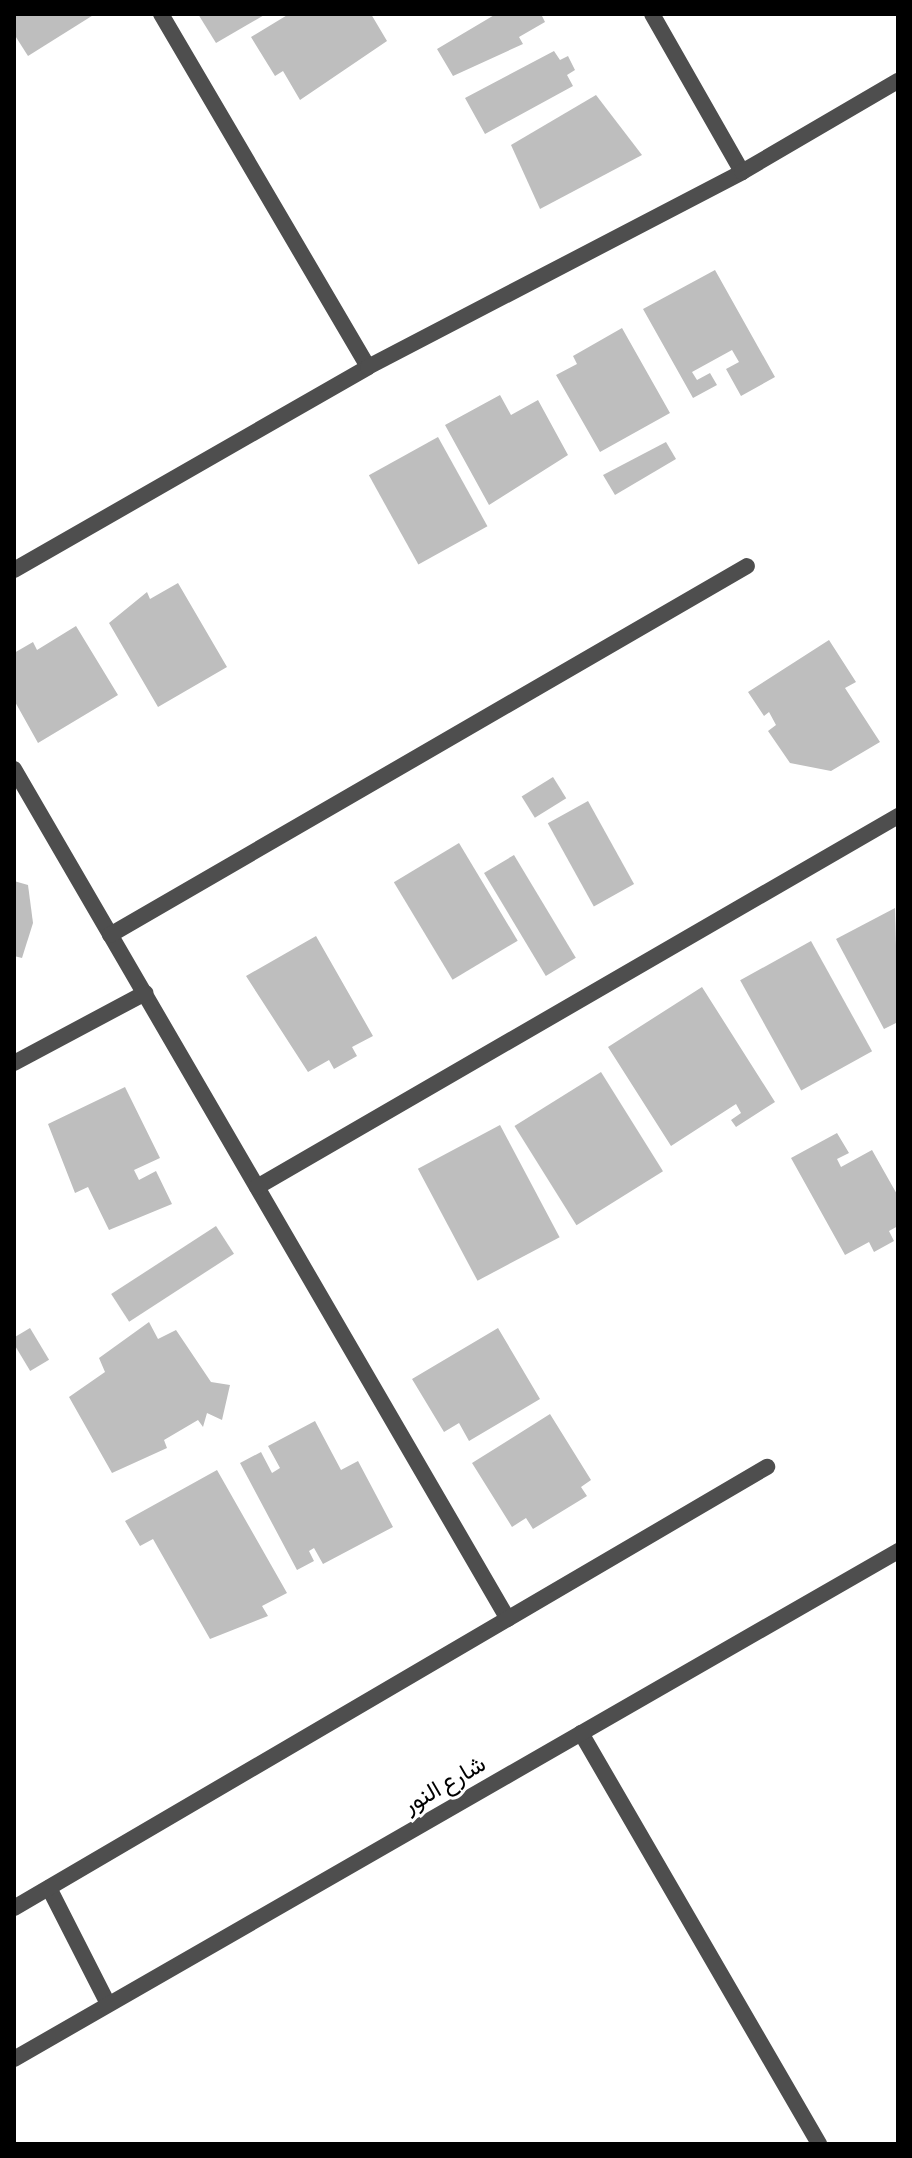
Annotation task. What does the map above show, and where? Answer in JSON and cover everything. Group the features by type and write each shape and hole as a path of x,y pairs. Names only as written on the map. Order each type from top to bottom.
{"street":[{"path":"161,14 368,367"},
{"path":"652,14 742,172"},
{"path":"14,570 368,367 742,172 898,81"},
{"path":"110,935 747,566"},
{"path":"14,769 508,1619"},
{"path":"257,1187 898,816"},
{"path":"14,1063 145,993"},
{"path":"14,1908 767,1467"},
{"name":"شارع النور","path":"14,2059 898,1551"},
{"path":"581,1733 819,2144"},
{"path":"49,1888 108,2004"}],"building":[{"path":"14,14 95,14 28,56 14,34"},
{"path":"198,14 266,14 216,43"},
{"path":"289,14 371,14 387,41 300,100 283,71 275,76 251,37"},
{"path":"496,14 541,14 545,22 519,37 523,44 453,76 437,49"},
{"path":"554,51 560,60 568,56 575,70 567,75 573,86 485,134 465,98"},
{"path":"596,95 642,155 540,209 511,145"},
{"path":"715,270 775,377 741,396 726,369 739,362 732,350 692,372 697,380 710,373 717,385 693,398 643,309"},
{"path":"622,328 670,413 600,452 556,375 577,364 573,356"},
{"path":"500,395 511,415 538,400 568,455 489,505 445,425"},
{"path":"438,437 487,526 418,565 369,475"},
{"path":"666,442 676,459 615,495 603,475"},
{"path":"178,583 227,667 158,707 109,623 147,592 150,599"},
{"path":"76,626 118,695 38,743 14,700 14,653 33,642 37,650"},
{"path":"829,640 856,682 845,688 880,742 831,771 790,763 768,731 776,725 769,712 764,716 748,692"},
{"path":"553,777 566,798 535,818 522,797"},
{"path":"588,801 634,884 594,906 548,823"},
{"path":"459,843 518,941 453,980 394,882"},
{"path":"514,855 576,958 546,976 484,873"},
{"path":"14,881 28,885 33,923 22,958 14,956"},
{"path":"895,908 898,1022 884,1029 836,939"},
{"path":"316,936 373,1036 352,1047 357,1056 334,1069 329,1060 308,1072 246,976"},
{"path":"811,941 872,1051 801,1090 740,980"},
{"path":"702,987 775,1102 736,1127 731,1120 741,1113 736,1104 671,1146 608,1047"},
{"path":"601,1072 663,1171 576,1225 514,1126"},
{"path":"125,1087 160,1158 134,1170 139,1180 156,1171 172,1204 109,1230 88,1187 75,1193 48,1124"},
{"path":"500,1125 560,1237 478,1281 418,1169"},
{"path":"837,1133 849,1153 837,1159 841,1167 872,1150 898,1196 898,1226 889,1231 894,1241 874,1252 869,1242 845,1255 791,1158"},
{"path":"216,1226 234,1254 129,1322 111,1294"},
{"path":"149,1322 158,1339 176,1330 211,1382 230,1385 222,1420 207,1413 203,1427 198,1420 164,1440 167,1448 112,1473 69,1397 105,1372 99,1358"},
{"path":"30,1328 49,1360 30,1371 14,1344 14,1338"},
{"path":"498,1328 540,1399 469,1441 459,1423 444,1432 412,1379"},
{"path":"550,1414 591,1480 581,1487 587,1496 533,1529 526,1518 512,1527 472,1463"},
{"path":"315,1421 341,1470 358,1461 393,1527 323,1564 314,1548 309,1551 314,1561 297,1570 240,1463 261,1452 272,1473 280,1468 268,1446"},
{"path":"217,1470 287,1593 262,1606 268,1616 210,1639 153,1539 140,1546 125,1521"}]}
